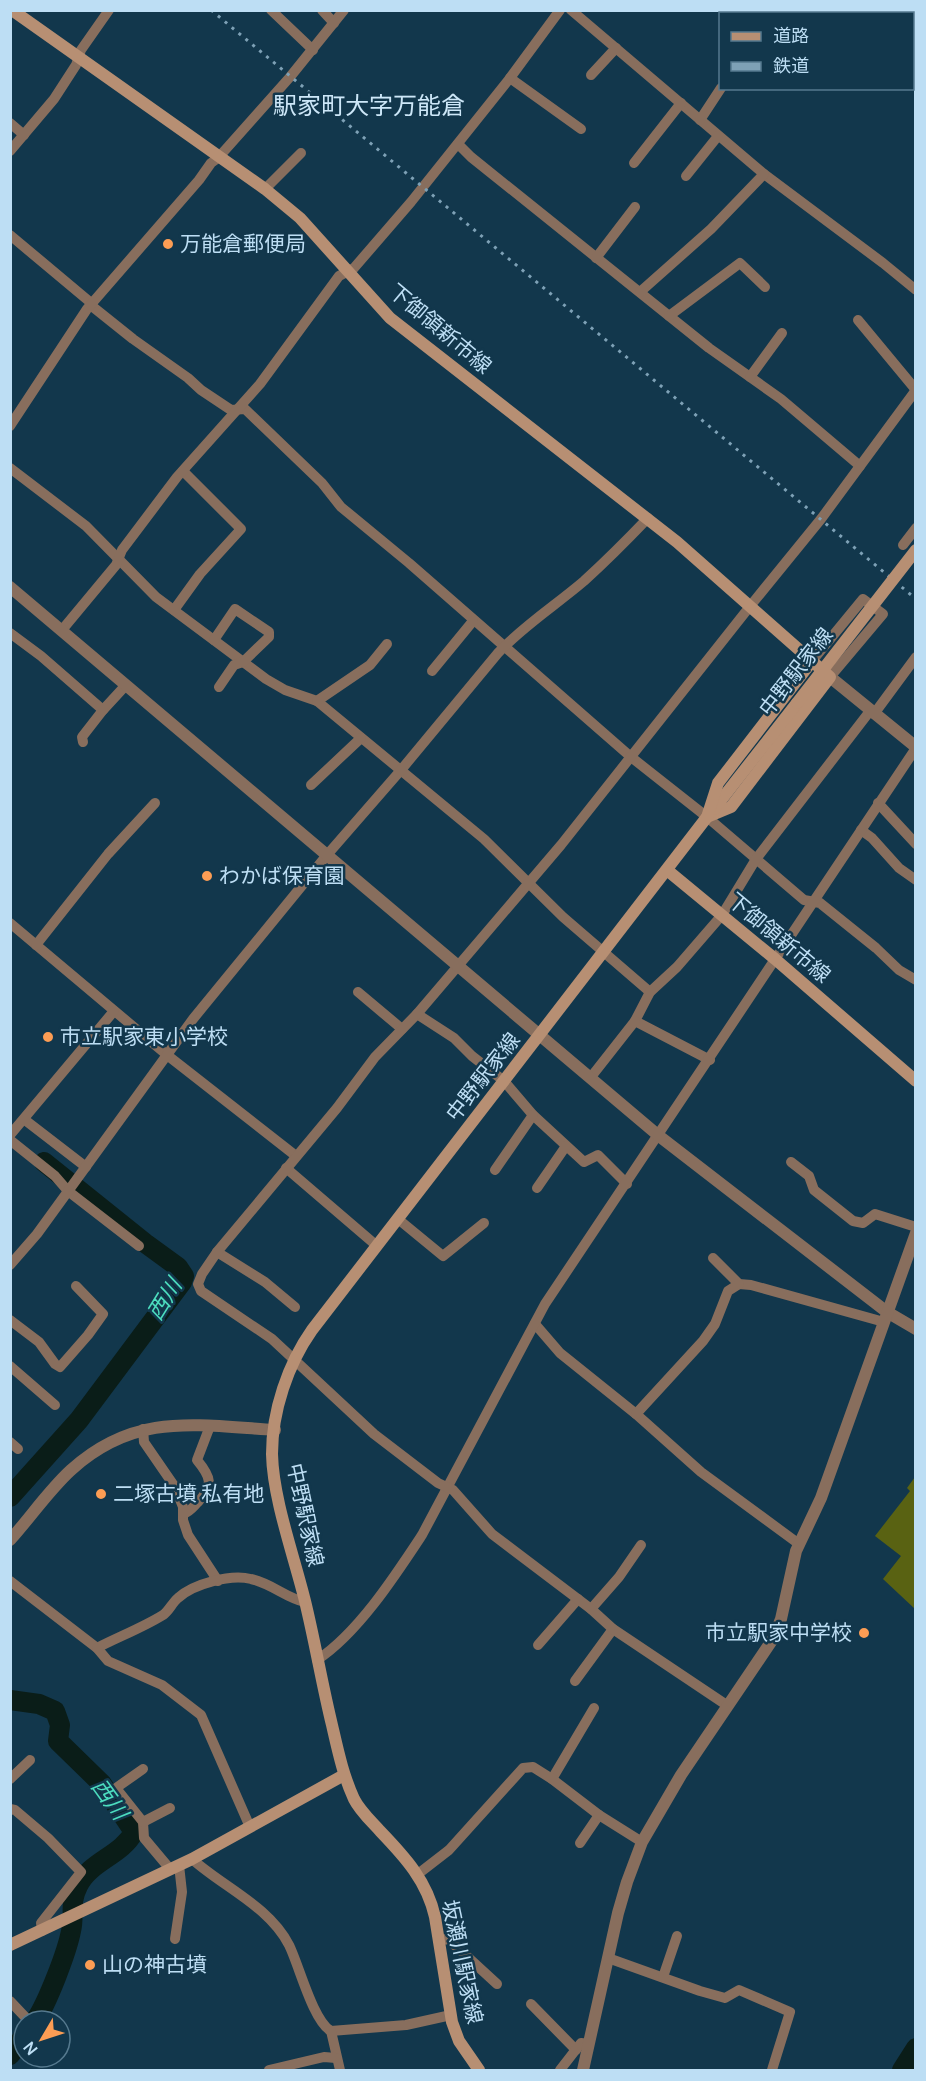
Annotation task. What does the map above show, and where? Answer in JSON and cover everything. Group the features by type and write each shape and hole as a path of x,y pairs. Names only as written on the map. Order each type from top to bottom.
{"main road":[{"name":"下御領新市線","path":"12,10 218,158 265,189 300,218 390,318 648,518 751,605 830,677"},
{"name":"中野駅家線","path":"707,817 915,550"},
{"path":"667,870 707,817 718,783 812,661"},
{"path":"707,817 731,807 830,677"},
{"name":"下御領新市線","path":"667,870 915,1081"},
{"name":"中野駅家線","path":"344,1775 305,1602 279,1501 272,1455 274,1430 294,1360 312,1330 667,870"},
{"path":"10,1945 192,1859 344,1775"},
{"name":"坂瀬川駅家線","path":"344,1775 358,1805 407,1859 432,1900 451,2015 459,2041 479,2070"}],"street":[{"path":"10,151 54,99 81,50 109,10"},
{"path":"271,10 313,50"},
{"path":"322,10 334,23"},
{"path":"10,426 92,304 211,163 218,158 313,50 344,10"},
{"path":"62,630 118,561 122,550 183,471 260,384 339,276 359,262 458,144 560,10"},
{"path":"571,10 764,174 883,263 915,290"},
{"path":"591,75 616,48"},
{"path":"510,78 581,129"},
{"path":"700,120 720,90"},
{"path":"634,163 681,103"},
{"path":"10,123 24,135"},
{"path":"686,176 718,136"},
{"path":"458,144 471,157 669,316 781,399 860,466"},
{"path":"265,189 301,153"},
{"path":"639,292 711,229 764,174"},
{"path":"596,258 635,207"},
{"path":"10,235 133,339 201,390 231,410 245,409 322,483 341,507 409,562 473,621 631,757 707,817 804,900 820,903 876,948 899,970 915,980"},
{"path":"669,316 740,263 765,287"},
{"path":"728,1706 614,1629 492,1534 453,1490 438,1483 374,1434 272,1339 201,1291 198,1284 217,1252 337,1108 375,1057 417,1014 530,883 821,519 915,390 858,320"},
{"path":"750,377 782,333"},
{"path":"10,468 86,526 156,597 266,679 285,690 317,701 484,839 563,916 650,992"},
{"path":"174,610 200,574 241,529 183,471"},
{"path":"10,1265 37,1234 193,1019 327,855 504,646 584,581 648,518"},
{"path":"903,545 914,533"},
{"path":"10,587 659,1136 885,1317"},
{"path":"317,1660 331,1651 354,1627 405,1562 448,1488 545,1304 710,1060 915,748 830,677 883,614 863,598 812,661"},
{"path":"214,640 235,609 269,632 269,637 243,662 234,665 219,687"},
{"path":"432,671 473,621"},
{"path":"10,633 41,656 103,710"},
{"path":"317,701 349,682 370,665 387,644"},
{"path":"591,1077 635,1021 650,992 677,967 722,915 756,859 915,657"},
{"path":"83,742 82,737 126,685"},
{"path":"311,785 362,738"},
{"path":"36,945 108,854 155,803"},
{"path":"878,803 915,844"},
{"path":"861,830 872,838 899,868 915,880"},
{"path":"10,923 167,1055 296,1156"},
{"path":"358,992 402,1029"},
{"path":"10,1136 114,1011"},
{"path":"417,1014 454,1038 472,1056 504,1081 533,1116 584,1162 598,1155 627,1184"},
{"path":"635,1021 710,1060"},
{"path":"495,1170 533,1116"},
{"path":"22,1123 86,1167"},
{"path":"10,1140 55,1176 68,1191 139,1246"},
{"path":"537,1188 566,1146"},
{"path":"791,1162 809,1176 814,1190 853,1221 863,1223 875,1214 915,1227"},
{"path":"286,1168 377,1246"},
{"path":"398,1219 443,1256 484,1223"},
{"path":"583,2070 627,1882 642,1842 681,1775 773,1639 781,1619 799,1544 821,1498 915,1233"},
{"path":"217,1252 264,1282 295,1307"},
{"path":"713,1258 739,1284 885,1317 915,1329"},
{"path":"636,1414 703,1341 715,1324 728,1292 739,1284"},
{"path":"10,1320 39,1342 55,1364 60,1367 103,1314 76,1286"},
{"path":"535,1324 560,1353 636,1414 701,1472 799,1544"},
{"path":"10,1366 55,1405"},
{"path":"10,1540 70,1471 105,1444 143,1429 170,1425 274,1430"},
{"path":"183,1514 188,1513 206,1493 209,1486 207,1472 197,1460 210,1426"},
{"path":"143,1429 144,1442 175,1487 183,1507 183,1520 188,1535 218,1581"},
{"path":"591,1609 619,1577 641,1545"},
{"path":"97,1648 165,1614 178,1597 194,1587 236,1577 251,1579 276,1588 294,1600 305,1602"},
{"path":"10,1581 97,1648 108,1661 162,1685 201,1715 250,1827"},
{"path":"538,1645 578,1599"},
{"path":"575,1681 614,1629"},
{"path":"552,1779 594,1708"},
{"path":"10,1779 30,1760"},
{"path":"418,1874 449,1850 523,1768 532,1767 552,1779 598,1815 642,1842"},
{"path":"143,1769 116,1788 143,1822 144,1838 175,1867 182,1892 175,1939"},
{"path":"143,1822 170,1808"},
{"path":"10,1809 15,1810 48,1838 81,1872 41,1923 42,1931"},
{"path":"580,1843 598,1815"},
{"path":"192,1859 272,1922 288,1943 315,2012 326,2028 331,2031 406,2025 451,2015"},
{"path":"663,1977 677,1936"},
{"path":"439,1940 448,1939 497,1984"},
{"path":"608,1958 725,1998 739,1990 790,2012 772,2070"},
{"path":"531,2004 576,2050"},
{"path":"331,2031 340,2070"},
{"path":"560,2070 581,2043 589,2044"},
{"path":"268,2070 324,2057 336,2058"}],"green space":[{"path":"915,1477 915,1609 883,1579 901,1556 875,1536 910,1491 907,1488"}],"waterway":[{"name":"西川","path":"10,1497 79,1420 182,1282 184,1276 178,1267 44,1162"},
{"name":"西川","path":"10,1700 39,1704 55,1711 60,1725 58,1741 102,1784 134,1832 121,1847 90,1870 78,1886 73,1903 69,1940 51,1991 42,2009"},
{"path":"902,2070 916,2048"}],"railway":[{"path":"211,10 916,599"}],"place":[{"name":"万能倉郵便局","path":"168,244"},
{"name":"わかば保育園","path":"207,876"},
{"name":"市立駅家東小学校","path":"48,1037"},
{"name":"二塚古墳 私有地","path":"101,1494"},
{"name":"市立駅家中学校","path":"864,1633"},
{"name":"山の神古墳","path":"90,1965"}],"district":[{"name":"駅家町大字万能倉","path":"369,106"}]}
